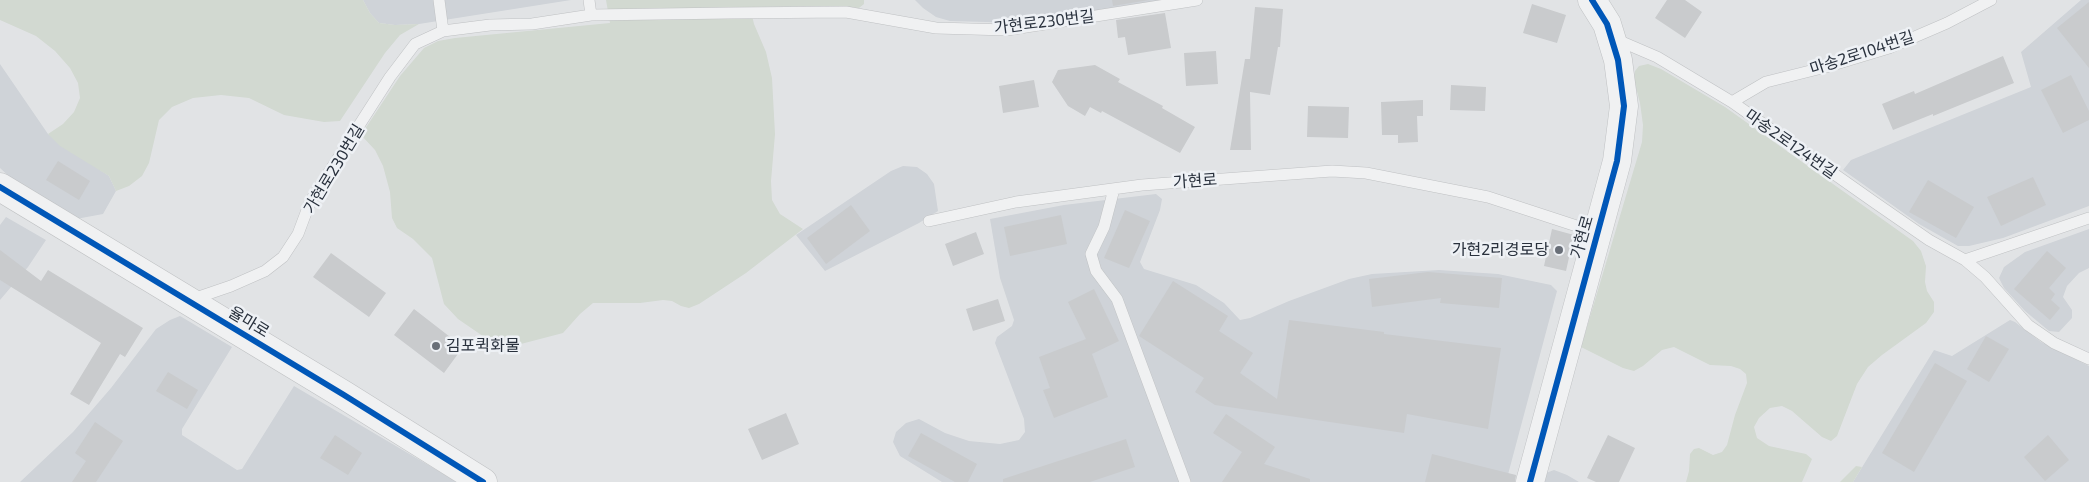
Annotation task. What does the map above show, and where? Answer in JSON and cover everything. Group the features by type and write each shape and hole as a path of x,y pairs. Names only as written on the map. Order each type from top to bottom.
{"street":[{"name":"가현로","path":"1530,482 1617,161 1624,106 1618,60 1607,24 1592,0"},
{"name":"율마로","path":"0,187 344,395 483,482"}],"lane":[{"path":"439,0 443,32"},
{"path":"589,0 591,15"},
{"name":"가현로230번길","path":"186,301 231,286 265,271 284,257 298,234 310,202 390,77 415,44 443,32 490,25 532,24 591,15 846,12 936,28 1007,30 1197,0"},
{"name":"마송2로104번길","path":"1732,102 1766,82 1826,67 1889,48 1947,23 1991,0"},
{"name":"마송2로124번길","path":"1611,37 1658,57 1732,102 1889,213 1929,240 1965,260 1985,278 2028,325 2054,342 2089,359"},
{"name":"가현로","path":"929,221 1016,202 1114,189 1332,171 1366,172 1488,197 1598,233"},
{"path":"1114,189 1104,227 1091,254 1096,271 1117,299 1185,482"},
{"path":"1965,260 2089,218"}],"shaded area":[{"path":"0,0 363,0 370,13 379,23 395,25 419,24 400,35 385,53 340,121 324,122 284,115 249,98 221,95 193,98 172,107 159,120 149,163 142,176 129,186 116,191 109,176 60,146 48,134 63,124 74,112 80,98 78,83 70,68 55,51 36,36 0,20"},
{"path":"363,0 571,0 419,24 395,25 379,23 370,13"},
{"path":"606,0 864,0 864,4 859,8 833,6 750,7 754,24 766,52 772,78 775,134 771,181 772,200 780,214 803,229 746,273 699,304 689,308 672,301 663,300 640,303 593,303 563,333 517,345 503,345 490,341 458,319 444,304 432,258 413,239 397,228 392,218 390,192 383,166 375,150 361,135 400,76 424,48 438,41 455,38 610,23"},
{"path":"915,0 1166,0 1023,23 950,21 936,17"},
{"path":"2081,0 2089,0 2089,206 2003,238 1969,246 1958,246 1919,224 1843,170 1851,160 2031,87 2021,52"},
{"path":"0,64 48,134 109,176 116,191 103,214 76,219 14,181 0,168"},
{"path":"1648,64 1661,69 1725,107 1913,241 1921,251 1926,266 1925,282 1927,291 1934,302 1934,312 1926,323 1868,367 1857,384 1837,436 1831,441 1822,437 1792,411 1782,406 1770,408 1759,418 1754,427 1757,438 1769,446 1806,454 1812,459 1802,482 1686,482 1690,454 1694,449 1699,448 1713,455 1722,452 1727,445 1735,415 1747,383 1746,374 1740,369 1731,366 1710,365 1674,347 1662,350 1634,371 1623,368 1581,347 1642,142 1643,125 1634,80 1635,71 1639,66"},
{"path":"903,166 917,167 927,174 934,184 938,211 919,223 825,271 796,235 891,171"},
{"path":"1156,194 1162,199 1160,210 1140,262 1144,269 1196,285 1224,303 1240,320 1250,318 1289,301 1349,279 1372,274 1439,270 1498,274 1551,285 1557,291 1506,482 942,482 900,456 893,442 896,432 906,423 919,419 945,433 969,441 1000,444 1019,440 1025,432 1024,419 995,343 997,337 1012,326 1014,320 1000,278 990,219 1064,205"},
{"path":"6,217 46,240 28,267 0,300 0,225"},
{"path":"2089,229 2089,268 2079,273 2067,286 2063,297 2072,310 2072,318 2059,332 2049,331 2025,311 2004,288 1999,278 2004,267 2025,252"},
{"path":"180,316 232,347 182,429 182,435 237,470 242,469 294,386 457,482 20,482 73,432 111,388 156,329"},
{"path":"2010,320 2041,342 2089,366 2089,482 1853,482 1934,350 1952,356"},
{"path":"1856,466 1862,467 1853,482 1840,482"},
{"path":"1554,470 1579,482 1543,482 1546,473"}],"building":[{"path":"1112,0 1149,0 1113,6"},
{"path":"1667,0 1685,0 1702,12 1685,38 1655,18"},
{"path":"2089,2 2089,68 2057,28"},
{"path":"1532,4 1566,15 1557,43 1523,33"},
{"path":"1255,7 1283,9 1280,47 1278,47 1270,95 1250,92 1251,150 1230,150 1245,59 1250,59"},
{"path":"1165,13 1171,48 1128,55 1125,37 1118,38 1116,20"},
{"path":"1216,51 1218,84 1186,86 1184,53"},
{"path":"2003,56 2014,83 1893,130 1882,104 1914,91 1915,94"},
{"path":"1095,65 1120,79 1118,82 1163,106 1162,108 1195,127 1180,153 1102,111 1101,113 1090,107 1085,116 1068,106 1052,82 1058,70"},
{"path":"2071,75 2089,111 2089,120 2063,133 2041,90"},
{"path":"1034,80 1039,107 1003,113 999,86"},
{"path":"1451,85 1486,87 1485,111 1450,110"},
{"path":"1423,100 1423,116 1417,116 1418,142 1398,143 1398,135 1382,135 1381,102"},
{"path":"1308,106 1349,107 1348,138 1307,137"},
{"path":"58,161 90,181 79,200 46,180"},
{"path":"2033,177 2046,205 2001,226 1987,197"},
{"path":"1928,180 1974,207 1956,238 1909,212"},
{"path":"851,205 870,231 826,264 807,238"},
{"path":"1125,210 1150,221 1129,268 1104,258"},
{"path":"1061,215 1067,244 1010,256 1004,227"},
{"name":"가현2리경로당","path":"1552,229 1574,235 1566,271 1544,266"},
{"path":"976,232 984,254 953,266 945,244"},
{"path":"0,250 41,281 48,270 143,328 125,357 120,354 89,405 70,394 101,343 0,280"},
{"path":"2047,251 2066,268 2049,288 2055,294 2051,300 2060,308 2050,320 2014,289"},
{"path":"331,253 386,293 369,317 313,277"},
{"path":"1428,272 1502,278 1499,308 1440,303 1441,298 1372,307 1369,279"},
{"path":"1173,281 1228,316 1219,331 1253,353 1240,373 1277,399 1289,320 1501,348 1488,429 1407,414 1404,433 1215,405 1195,392 1204,378 1139,336"},
{"path":"1094,289 1119,341 1092,354 1108,397 1054,418 1043,390 1050,388 1039,357 1086,339 1068,302"},
{"path":"998,299 1005,321 973,331 966,309"},
{"path":"414,309 463,347 444,373 394,335"},
{"path":"1986,336 2009,349 1989,382 1967,369"},
{"path":"1935,363 1967,381 1914,472 1882,453"},
{"path":"168,372 198,390 187,409 156,391"},
{"path":"786,413 799,444 762,460 748,429"},
{"path":"1226,414 1275,447 1264,464 1310,479 1310,482 1222,482 1242,452 1213,433"},
{"path":"95,422 123,441 96,482 72,482 86,461 75,453"},
{"path":"921,433 977,464 968,482 955,482 908,456"},
{"path":"335,435 362,453 348,475 320,458"},
{"path":"1608,435 1635,448 1619,482 1596,482 1587,478"},
{"path":"2048,435 2069,460 2045,481 2024,457"},
{"path":"1126,439 1135,467 1090,482 1003,482 1003,479"},
{"path":"1432,454 1516,475 1515,482 1425,482"}],"cycle path":[{"path":"1530,482 1617,161 1624,106 1618,60 1607,24 1592,0"},
{"path":"0,187 344,395 483,482"}],"place":[{"name":"가현2리경로당","path":"1559,250"},
{"name":"김포퀵화물","path":"436,346"}]}
